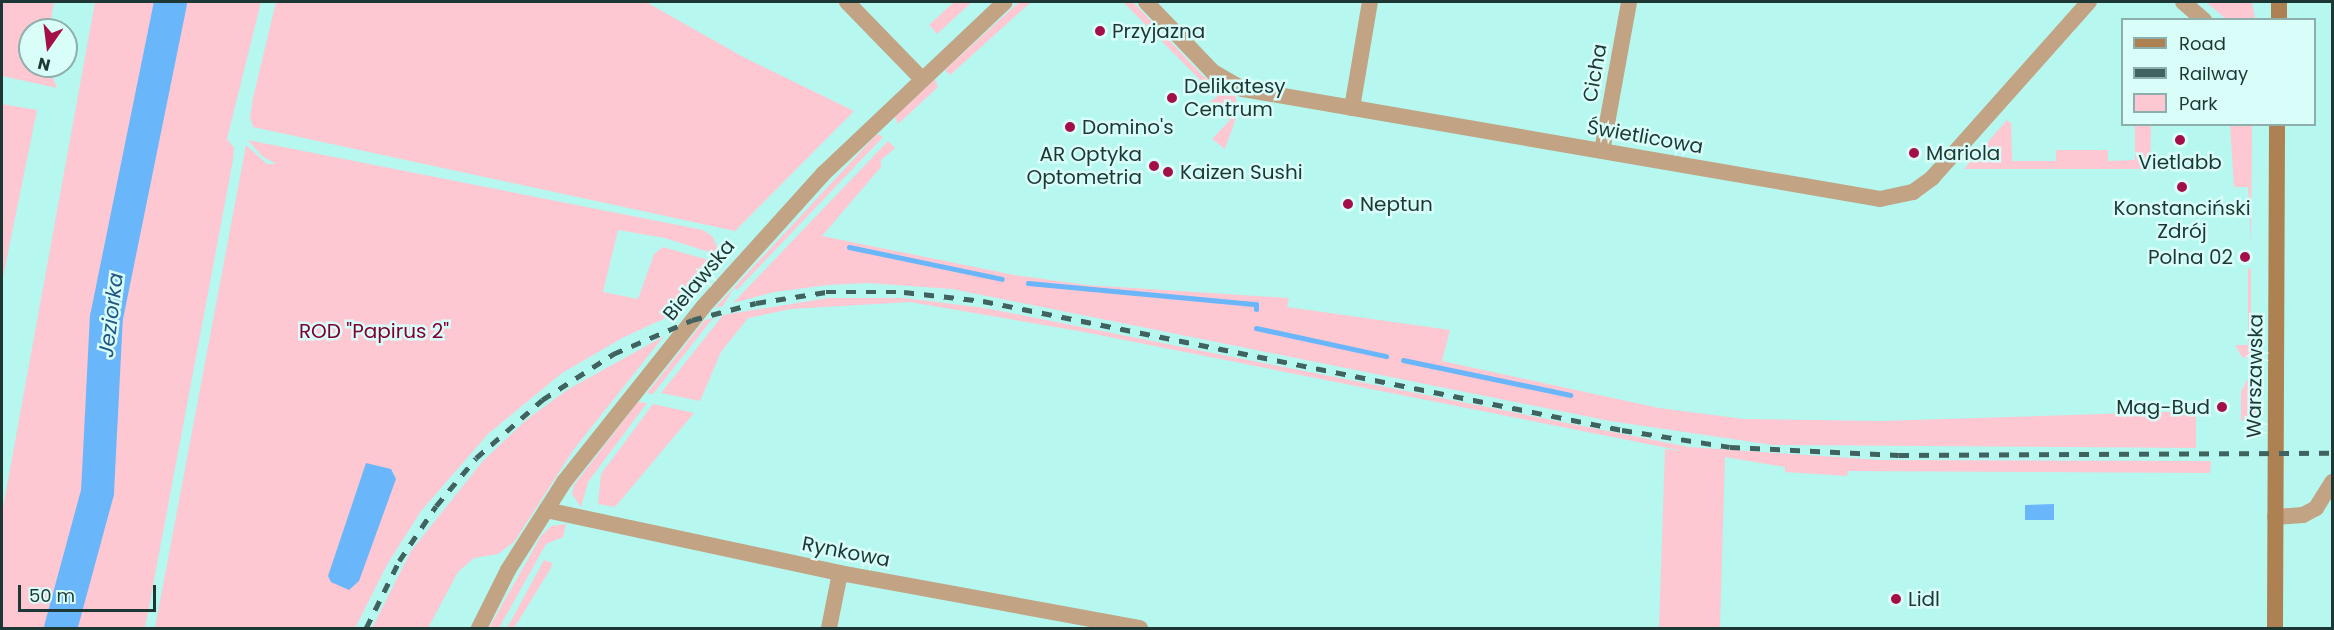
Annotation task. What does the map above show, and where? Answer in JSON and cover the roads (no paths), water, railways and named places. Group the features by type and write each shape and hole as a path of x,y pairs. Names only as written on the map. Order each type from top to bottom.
{"main road":[{"path":"2278,18 2279,2"},
{"name":"Warszawska","path":"2275,628 2277,126"}],"street":[{"path":"847,2 921,78"},
{"name":"Bielawska","path":"478,628 546,510 583,456 737,267 823,174 921,78 1005,2"},
{"name":"Świetlicowa","path":"1146,2 1213,72 1232,85 1870,198 1900,196 1922,186 1940,170 2089,2"},
{"path":"1352,108 1370,2"},
{"name":"Cicha","path":"1602,151 1629,2"},
{"path":"2184,2 2202,18"},
{"path":"2275,517 2303,515 2316,508 2332,482"},
{"name":"Rynkowa","path":"546,510 840,573 1140,628"},
{"path":"829,628 840,573"}],"water":[{"path":"366,463 391,469 396,479 359,581 349,590 331,582 328,576"},
{"path":"2054,504 2054,520 2025,520 2025,505"}],"waterway":[{"name":"Jeziorka","path":"60,628 97,492 106,317 170,2"},
{"path":"849,247 1002,279"},
{"path":"1028,283 1256,304 1256,309"},
{"path":"1256,328 1386,356"},
{"path":"1403,360 1570,395"}],"railway":[{"path":"366,628 399,561 436,506 476,458 542,400 613,354 692,320 756,303 826,292 904,292 983,301 1622,430 1730,447 1899,455 2332,453"}],"place":[{"name":"Przyjazna","path":"1100,31"},
{"name":"Delikatesy Centrum","path":"1172,98"},
{"name":"Domino's","path":"1070,127"},
{"name":"Vietlabb","path":"2180,140"},
{"name":"Mariola","path":"1914,153"},
{"name":"AR Optyka Optometria","path":"1154,166"},
{"name":"Kaizen Sushi","path":"1168,172"},
{"name":"Konstanciński Zdrój","path":"2182,187"},
{"name":"Neptun","path":"1348,204"},
{"name":"Polna 02","path":"2245,257"},
{"name":"Mag-Bud","path":"2222,407"},
{"name":"Lidl","path":"1896,599"}],"park label":[{"name":"ROD \"Papirus 2\"","path":"374,331"}]}
